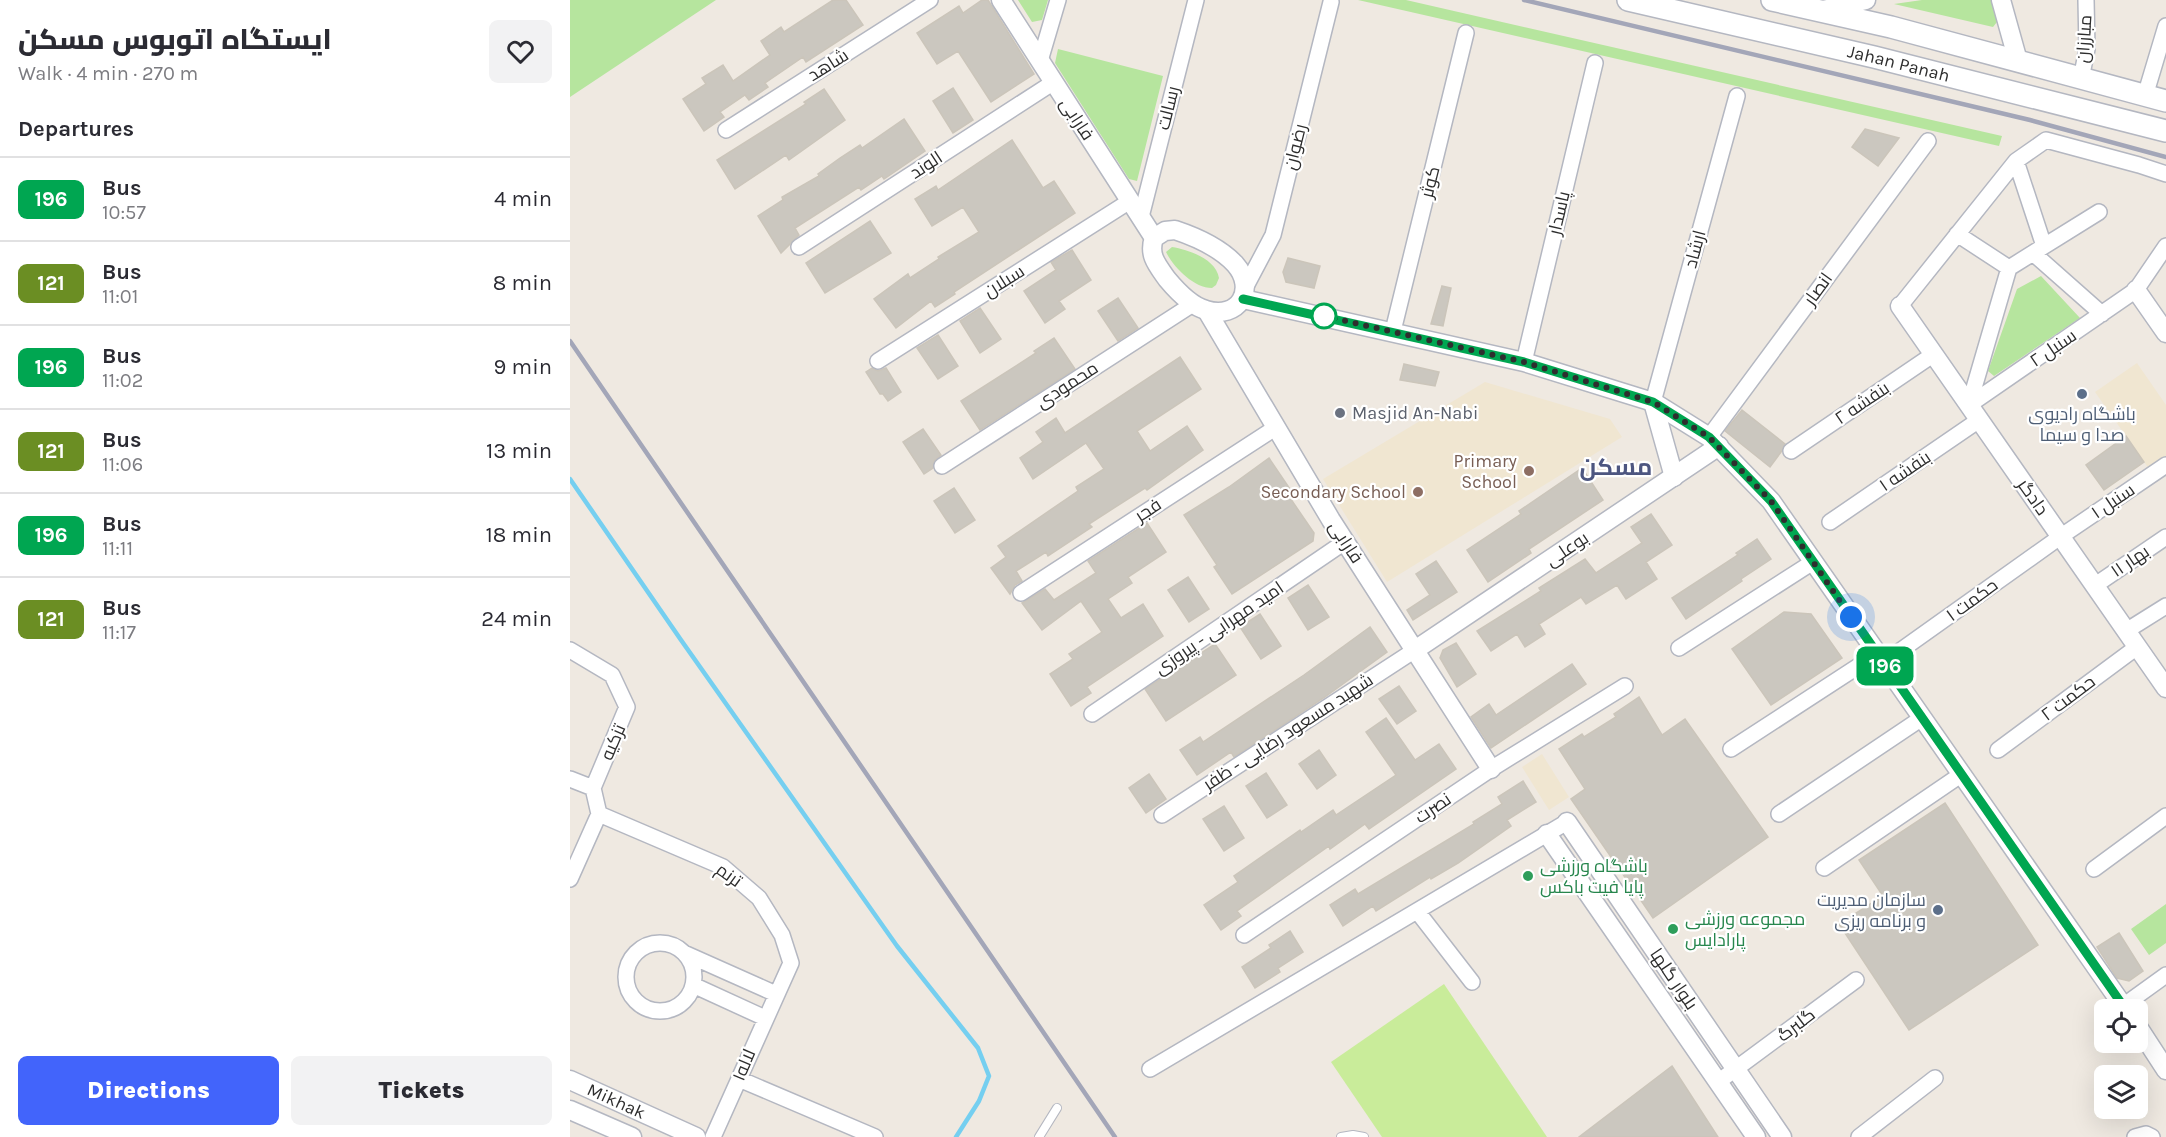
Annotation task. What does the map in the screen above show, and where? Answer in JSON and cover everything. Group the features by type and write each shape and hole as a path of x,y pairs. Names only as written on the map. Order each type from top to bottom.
{"main road":[{"name":"Jahan Panah","path":"1628,0 1874,57 2166,130"},
{"name":"Jahan Panah","path":"1772,0 1891,27 2166,101"}],"street":[{"name":"شاهد","path":"726,130 930,0"},
{"name":"فارابی","path":"1000,0 1154,238 1151,249 1155,262 1171,283 1200,307 1491,769"},
{"path":"1040,61 1058,0"},
{"name":"رسالت","path":"1140,217 1196,0"},
{"path":"1819,11 1866,0"},
{"path":"2001,0 2018,61"},
{"name":"مبارزان","path":"2081,79 2087,49 2086,0"},
{"name":"رضوان","path":"1244,293 1273,235 1330,2"},
{"path":"2145,96 2166,26"},
{"name":"کوثر","path":"1394,331 1466,33"},
{"name":"پاسدار","path":"1524,362 1594,63"},
{"name":"الوند","path":"799,247 1054,82"},
{"name":"ارشاد","path":"1653,402 1737,96"},
{"path":"1900,306 2016,161 2046,140 2166,174"},
{"name":"انصار","path":"1714,442 1928,141"},
{"path":"2016,161 2039,249 2102,314"},
{"name":"سبلان","path":"878,361 1130,201"},
{"path":"1974,413 2009,268 2099,212"},
{"path":"1154,238 1165,231 1175,230 1209,245 1228,257 1236,266 1244,293"},
{"path":"1957,234 2009,268"},
{"path":"2166,246 2136,290 2166,333"},
{"name":"سنبل ۲","path":"1974,413 2136,290"},
{"path":"1200,307 1228,310 1244,293"},
{"path":"1244,293 1524,362 1653,402 1714,442 1771,501 2119,999"},
{"name":"دادگر","path":"1900,306 2126,632 2163,677"},
{"name":"محمودی","path":"942,466 1200,307"},
{"name":"بنفشه ۲","path":"1791,451 1934,354"},
{"path":"1653,402 1674,477"},
{"name":"بنفشه ۱","path":"1830,522 1974,413"},
{"name":"فجر","path":"1021,593 1275,428"},
{"name":"بوعلی","path":"1415,650 1674,477 1714,442"},
{"name":"سنبل ۱","path":"2060,537 2166,465"},
{"name":"حکمت ۱","path":"1731,749 1880,659 2060,537"},
{"name":"بهار ۱۱","path":"2094,586 2166,537"},
{"name":"امید مهرابی - پیروزی","path":"1092,714 1346,541"},
{"path":"1678,648 1813,562"},
{"path":"2126,632 2166,606"},
{"name":"حکمت ۲","path":"1998,750 2137,647"},
{"name":"تزکیه","path":"570,650 612,675 627,707 593,788"},
{"name":"شهید مسعود رضایی - ظفر","path":"1162,814 1415,650"},
{"name":"نصرت","path":"1244,935 1491,769 1625,686"},
{"path":"1779,814 1922,718"},
{"path":"1824,868 1962,774"},
{"path":"570,778 593,788 599,814 570,879"},
{"name":"ترنم","path":"599,814 723,867 759,898 782,935 791,963 776,994"},
{"path":"2094,868 2166,816"},
{"path":"1150,1069 1567,822"},
{"name":"بلوار گلها","path":"1567,822 1782,1137"},
{"name":"بلوار گلها","path":"1547,834 1756,1137"},
{"path":"1418,911 1472,982"},
{"path":"684,953 691,962 694,973 690,995 682,1003 662,1012 651,1011 633,999 626,978 633,957 641,949 652,944 663,943 776,994"},
{"path":"2136,999 2166,975"},
{"name":"گلبرگ","path":"1718,1083 1856,980"},
{"path":"693,984 765,1018"},
{"name":"لاله۱","path":"713,1137 776,994"},
{"path":"2148,1042 2166,1070"},
{"path":"1860,1137 1935,1078"},
{"path":"739,1079 875,1137"},
{"name":"Mikhak","path":"570,1080 696,1137"},
{"name":"Mikhak","path":"570,1110 622,1135"},
{"path":"2135,1137 2146,1134 2152,1137"}],"lane":[{"path":"1039,1137 1057,1108"},
{"path":"1341,1137 1353,1135 1364,1137"}],"shaded area":[{"path":"2137,363 2166,405 2166,457 2149,469 2095,392"},
{"name":"Secondary School","path":"1485,382 1610,419 1622,437 1387,582 1323,479"},
{"path":"1542,754 1569,797 1549,810 1522,767"}],"green space":[{"path":"570,0 716,0 570,97"},
{"path":"1018,0 1048,0 1042,20 1032,22"},
{"path":"1358,0 1406,0 2002,136 1999,146"},
{"path":"1922,0 1991,0 1997,22 1993,27 1894,4"},
{"path":"1058,49 1163,76 1137,181 1129,179 1055,63"},
{"path":"1172,247 1201,256 1213,266 1219,278 1216,285 1212,288 1198,285 1185,276 1166,252"},
{"path":"2041,276 2080,318 1994,376 1988,371 2017,289"},
{"path":"2166,904 2166,943 2149,955 2131,929"},
{"path":"1444,984 1547,1137 1382,1137 1331,1062"}],"building":[{"path":"833,0 846,0 863,25 806,62 803,57 765,83 768,87 749,100 745,95 720,112 724,117 704,131 683,99 706,84 702,78 723,65 733,81 770,55 761,41 781,27 784,32"},
{"path":"982,0 988,0 1034,74 991,102 958,51 937,64 917,33 959,6 963,13"},
{"path":"953,88 973,120 953,133 933,101"},
{"path":"824,89 845,120 789,160 786,155 735,189 717,160 806,104 804,102"},
{"path":"904,119 925,151 884,179 882,176 861,190 859,187 795,228 799,235 781,253 758,216 783,200 782,197 819,176 818,174 840,158 860,145 862,148"},
{"path":"1865,129 1899,138 1878,166 1852,147"},
{"path":"1012,140 1043,188 1054,181 1075,213 954,292 955,294 935,307 931,301 896,328 874,299 908,274 910,278 939,259 938,257 979,232 963,207 932,226 915,199 936,186 938,190"},
{"path":"870,221 891,253 825,293 806,263"},
{"path":"1072,250 1091,280 1059,301 1065,309 1045,323 1024,291 1056,270 1051,262"},
{"path":"1288,258 1320,266 1314,288 1286,282 1283,272"},
{"path":"1442,286 1451,288 1443,326 1431,324"},
{"path":"1118,298 1138,328 1118,341 1098,311"},
{"path":"980,308 1001,339 980,353 960,321"},
{"path":"938,335 958,366 938,379 917,348"},
{"path":"1054,338 1075,369 980,430 961,401 1036,353 1034,351"},
{"path":"1180,357 1201,389 1137,431 1150,451 1187,426 1203,450 1147,490 1145,488 1089,524 1092,527 1048,556 1046,552 1016,571 1022,581 1015,585 1010,594 991,568 1006,557 998,546 1078,491 1076,487 1104,469 1086,443 1033,479 1020,458 1043,442 1036,432 1056,418 1065,433"},
{"path":"1404,364 1439,372 1435,386 1400,380"},
{"path":"872,368 878,371 886,368 901,392 888,401 883,394 880,394 866,372"},
{"path":"1742,410 1785,444 1770,467 1725,431"},
{"path":"923,429 941,455 934,461 933,468 924,474 903,442"},
{"path":"2126,436 2144,462 2104,490 2086,465"},
{"path":"1269,458 1290,489 1286,492 1314,533 1313,541 1232,594 1214,567 1217,565 1184,515 1229,487"},
{"path":"1582,468 1603,500 1529,549 1531,553 1488,582 1467,550 1521,514 1519,511"},
{"path":"954,488 975,520 955,533 934,501"},
{"path":"1651,514 1672,545 1646,562 1657,579 1626,599 1617,585 1586,604 1581,597 1539,624 1545,634 1525,647 1517,634 1491,651 1477,631 1541,591 1539,588 1585,559 1596,573 1642,543 1631,527"},
{"path":"1147,523 1166,552 1128,577 1132,583 1108,599 1121,618 1143,604 1163,636 1087,687 1091,693 1071,706 1050,674 1073,659 1069,654 1102,632 1081,601 1042,630 1022,603 1045,589 1054,600 1096,573 1088,561"},
{"path":"1757,539 1771,559 1686,619 1672,598 1738,555 1736,553"},
{"path":"1436,561 1457,592 1413,620 1407,610 1430,595 1416,574"},
{"path":"1188,577 1209,609 1189,622 1168,590"},
{"path":"1308,585 1329,617 1308,630 1288,598"},
{"path":"1784,612 1811,614 1842,658 1771,705 1732,649"},
{"path":"1260,614 1281,646 1261,659 1240,627"},
{"path":"1370,627 1387,652 1325,697 1234,757 1231,752 1197,775 1180,750 1200,737 1203,742 1304,675"},
{"path":"1456,643 1476,674 1457,687 1440,658 1443,650"},
{"path":"1215,644 1236,675 1166,721 1145,689"},
{"path":"1572,664 1586,684 1491,748 1471,717 1489,704 1496,715"},
{"path":"1399,686 1416,711 1397,724 1379,699"},
{"path":"1639,697 1662,735 1685,719 1768,837 1653,918 1571,799 1585,789 1559,749 1582,734 1584,737 1616,717 1614,714"},
{"path":"1386,718 1415,760 1439,744 1456,769 1369,829 1365,824 1330,849 1329,846 1237,911 1241,916 1221,930 1204,905 1238,882 1234,876 1300,830 1301,832 1333,810 1336,815 1396,775 1366,732"},
{"path":"1319,750 1336,775 1317,789 1299,764"},
{"path":"1266,773 1287,805 1267,818 1246,786"},
{"path":"1149,774 1166,799 1146,813 1129,788"},
{"path":"1523,781 1536,802 1507,820 1511,826 1458,863 1431,879 1430,877 1376,911 1373,906 1343,926 1330,905 1355,889 1358,894 1474,824 1473,822 1502,804 1498,797"},
{"name":"سازمان مدیریت و برنامه ریزی","path":"1945,803 2038,945 1909,1030 1839,924 1883,896 1859,860"},
{"path":"1224,806 1244,838 1224,851 1203,819"},
{"path":"1290,931 1303,952 1278,968 1280,972 1255,988 1242,967 1271,948 1269,945"},
{"path":"2119,933 2143,971 2129,981 2117,978 2097,947"},
{"path":"1672,1066 1718,1137 1579,1137"}],"waterway":[{"path":"570,479 897,946 978,1048 989,1076 979,1101 956,1137"}],"railway":[{"path":"1524,0 2030,120 2166,157"},
{"path":"570,341 1115,1137"}],"bus line":[{"name":"196","path":"1243,299 1394,331 1524,362 1653,402 1709,437 1771,501 2118,999"}],"place":[{"name":"باشگاه رادیوی صدا و سیما","path":"2082,394"},
{"name":"Masjid An-Nabi","path":"1340,413"},
{"name":"Primary School","path":"1529,471"},
{"name":"Secondary School","path":"1418,492"},
{"name":"باشگاه ورزشی پایا فیت باکس","path":"1528,876"},
{"name":"سازمان مدیریت و برنامه ریزی","path":"1938,910"},
{"name":"مجموعه ورزشی پارادایس","path":"1673,929"}],"district":[{"name":"مسکن","path":"1616,467"}],"route":[{"path":"1324,316 1524,362 1653,402 1709,437 1771,501 1851,617"}]}
